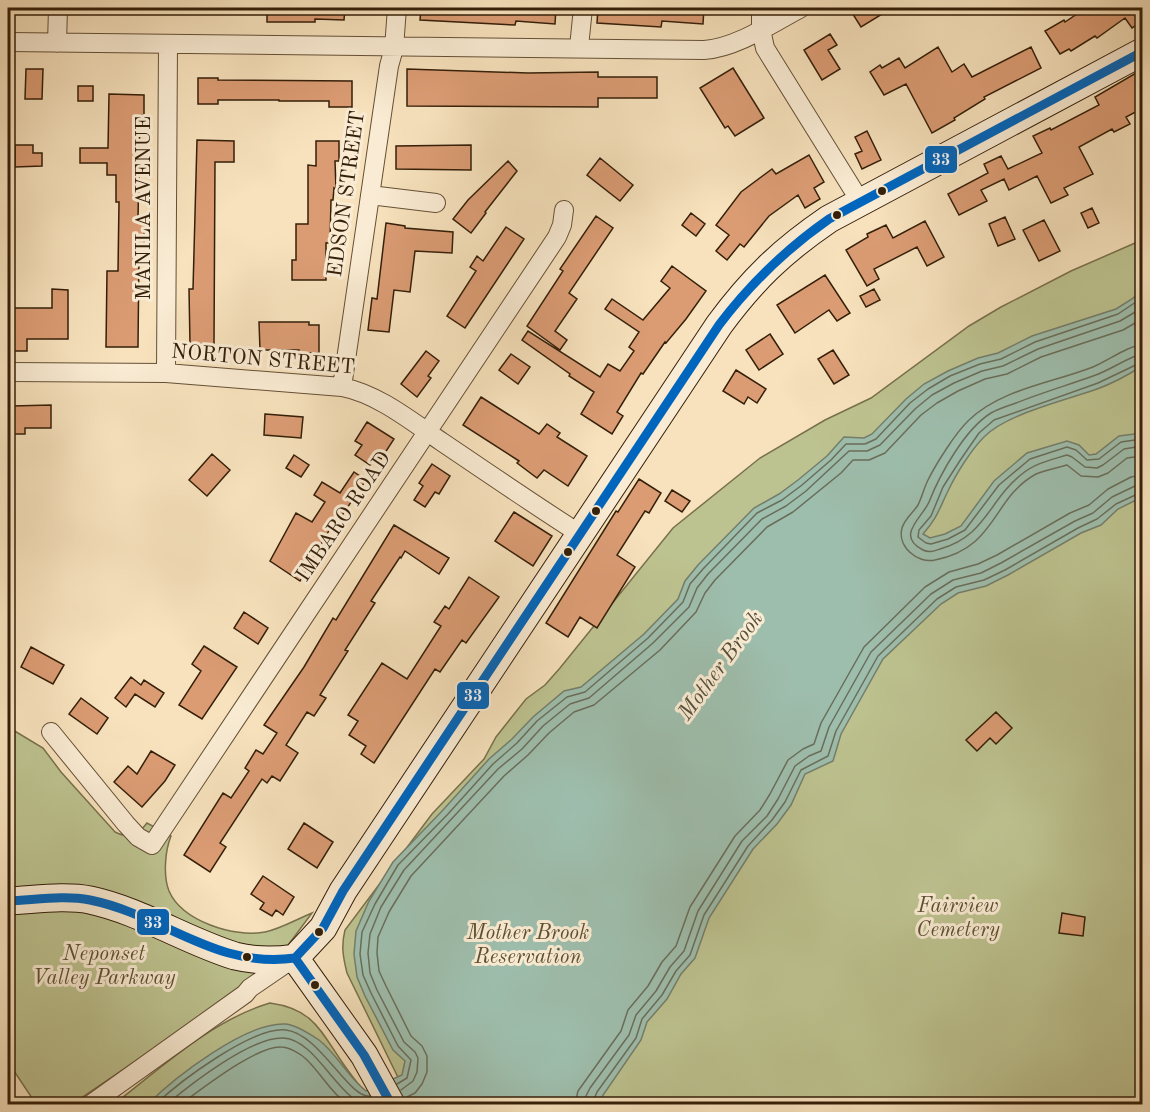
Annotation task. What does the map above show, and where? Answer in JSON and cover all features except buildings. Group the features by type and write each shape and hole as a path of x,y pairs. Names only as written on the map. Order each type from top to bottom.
{"street":[{"path":"57,43 58,8"},
{"name":"EDSON STREET","path":"342,387 389,66 394,48 398,8"},
{"path":"579,47 582,8"},
{"path":"761,8 761,29 765,48 771,60 861,201"},
{"path":"8,42 394,48 716,49 734,43 801,8"},
{"name":"MANILA AVENUE","path":"166,373 168,44"},
{"path":"91,1104 295,958 323,928 343,891 712,335 746,288 763,271 805,235 861,201 1143,52"},
{"path":"370,195 436,203"},
{"name":"IMBARO ROAD","path":"51,732 138,837 152,845 558,237 564,210"},
{"name":"NORTON STREET","path":"8,372 166,373 356,389 427,432 580,534"},
{"path":"8,901 91,900 128,912 235,956 258,960 295,958"},
{"path":"295,958 349,1032 391,1104"}],"green space":[{"name":"Mother Brook Reservation","path":"1142,240 1142,1104 411,1104 347,973 343,951 345,930 432,814 484,759 496,737 526,699 545,685 560,668 673,528 760,458 825,420 871,398 969,326 1001,307 1071,271"},
{"name":"Neponset Valley Parkway","path":"8,727 43,748 61,772 115,832 133,835 147,823 171,836 166,864 169,891 185,911 197,919 224,930 253,933 277,929 312,913 277,960 155,1048 72,1104 36,1104 8,1062"},
{"path":"270,1003 296,1010 314,1023 372,1104 114,1104 208,1033 228,1021"}],"water":[{"name":"Mother Brook Reservation","path":"1142,290 1142,366 1109,384 1021,415 994,429 979,442 964,462 935,518 923,534 930,538 961,526 994,481 1027,453 1067,441 1079,445 1089,455 1096,454 1119,436 1142,433 1142,497 1118,509 1101,525 1081,533 1008,575 986,586 958,593 941,604 883,659 841,734 833,761 805,774 791,805 777,824 753,849 709,918 695,958 681,974 667,999 647,1022 641,1040 597,1104 148,1104 193,1066 232,1041 270,1026 286,1024 303,1030 319,1040 366,1091 402,1075 405,1061 393,1050 357,977 354,954 356,931 369,901 393,862 489,759 564,691 581,687 644,634 678,599 685,581 698,565 754,508 798,480 827,456 844,437 864,438 872,434 924,384 948,371 978,358 998,353 1032,336 1116,309"}],"transit line":[{"name":"33","path":"295,958 323,928 343,891 719,325 757,281 798,242 829,219 1142,52"},
{"name":"33","path":"8,901 60,898 90,900 117,907 190,939 239,956 266,959 295,958"},
{"name":"33","path":"295,958 364,1055 391,1104"}],"water label":[{"name":"Mother Brook","path":"721,666"}],"park label":[{"name":"Fairview Cemetery","path":"958,918"}]}
